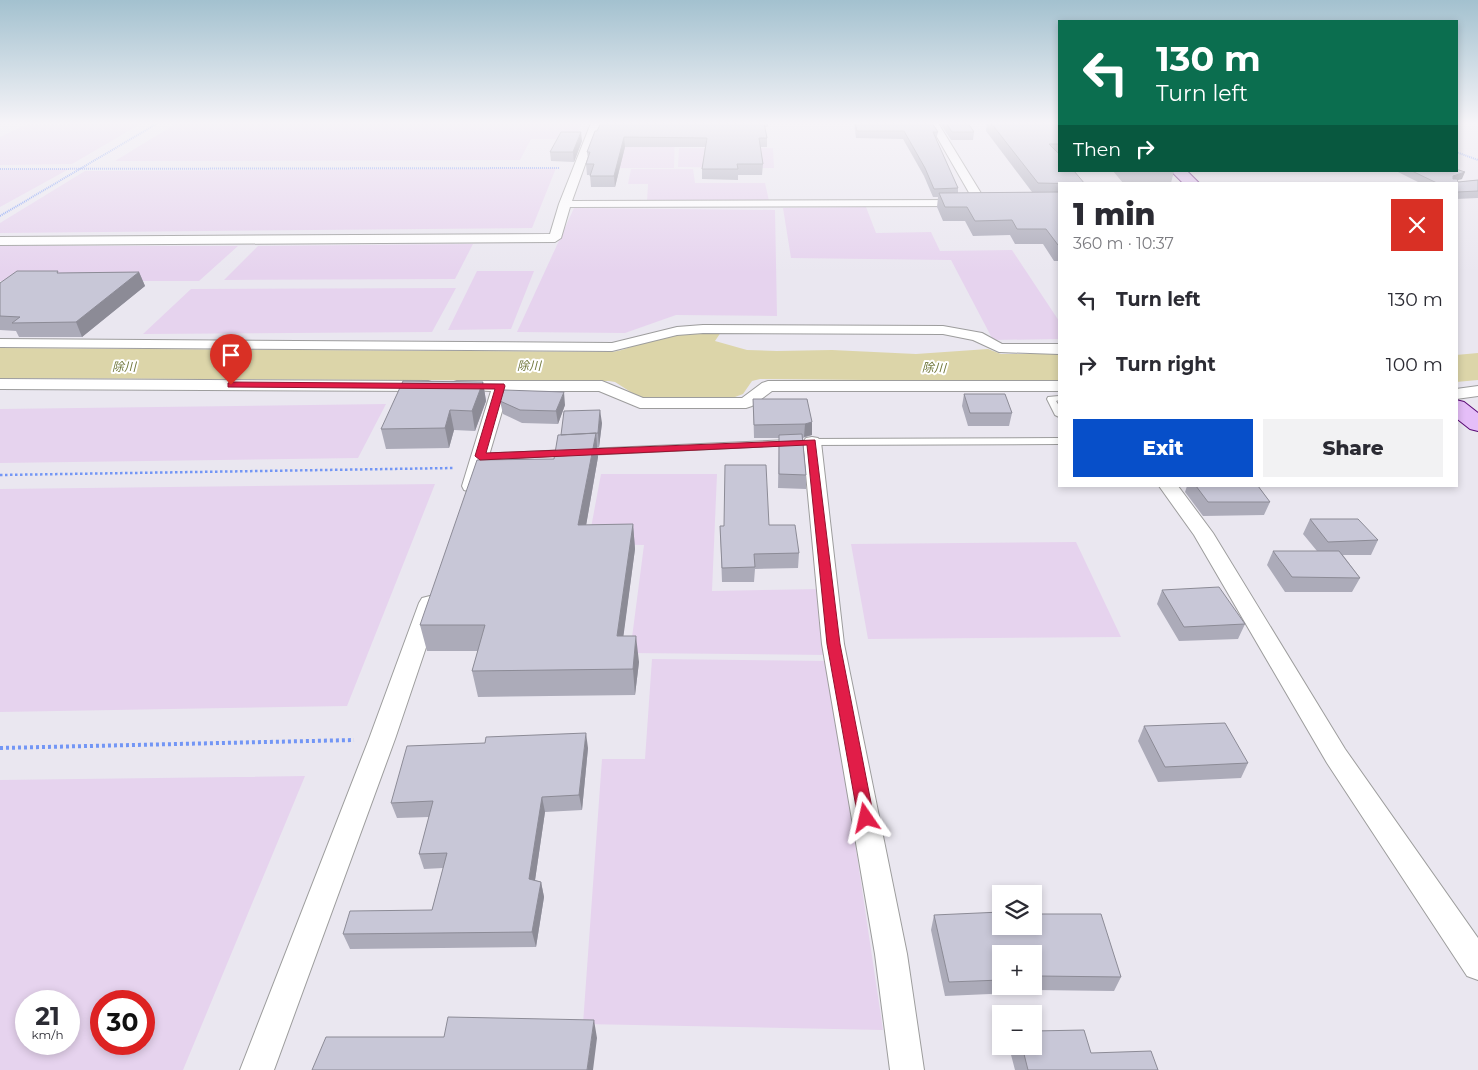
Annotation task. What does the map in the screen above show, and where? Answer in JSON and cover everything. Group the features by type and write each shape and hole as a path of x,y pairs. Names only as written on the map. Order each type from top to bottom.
{"main road":[{"path":"1180,173 1190,182"},
{"path":"1458,409 1478,424"}],"street":[{"path":"0,240 554,238 565,204 578,173"},
{"path":"565,204 986,203 966,173"},
{"path":"0,343 612,347 677,331 703,329 860,328 943,330 977,336 999,348 1058,350"},
{"path":"0,384 602,386 640,403 746,403 768,386 1058,386"},
{"path":"464,505 479,462 500,386"},
{"path":"1458,394 1478,392"},
{"path":"812,442 833,644 892,954 907,1070"},
{"path":"1169,487 1203,533 1336,756 1478,965"},
{"path":"257,1070 382,739 438,580"}],"lane":[{"path":"1058,398 1051,399 1058,413"},
{"path":"479,462 812,442 1058,441"}],"path":[{"path":"0,216 73,173"},
{"path":"0,475 479,462"},
{"path":"0,748 382,739"}],"shaded area":[{"path":"0,173 62,173 0,207"},
{"path":"82,173 554,173 532,228 0,233 0,223"},
{"path":"630,173 694,173 695,183 765,183 769,201 647,202 648,184 628,184"},
{"path":"866,207 876,233 931,232 940,251 1012,250 1058,319 1058,339 993,340 951,260 791,258 783,208"},
{"path":"574,208 775,210 777,316 676,315 625,333 517,332"},
{"path":"473,244 455,279 224,280 258,246"},
{"path":"0,246 238,246 199,281 0,281"},
{"path":"477,271 534,271 511,329 448,330"},
{"path":"456,288 432,332 143,334 191,289"},
{"path":"386,404 358,458 0,463 0,409"},
{"path":"601,474 717,474 712,591 821,589 827,655 630,653 644,545 588,544"},
{"path":"435,484 347,706 0,712 0,489"},
{"path":"1076,542 1121,637 868,639 851,544"},
{"path":"652,659 828,661 883,1030 583,1024 602,759 645,759"},
{"path":"305,776 183,1070 0,1070 0,780"}],"water":[{"name":"除川","path":"721,332 715,341 747,350 832,350 916,354 988,349 1001,354 1058,354 1058,382 760,379 752,381 743,394 735,397 642,398 615,382 609,381 0,378 0,348 612,352 662,337"},
{"path":"1478,353 1478,380 1458,382 1458,355"}],"building":[{"path":"591,173 615,173 614,176 590,176"},
{"path":"927,173 951,173 958,188 934,189"},
{"path":"1030,173 1076,173 1083,182 1058,183 1038,183"},
{"path":"1416,173 1462,173 1453,176 1453,179 1457,179 1458,182 1435,182"},
{"path":"1478,180 1478,191 1458,192 1458,182"},
{"path":"1058,192 1058,245 1046,229 1017,229 1012,220 975,221 967,207 945,207 939,193"},
{"path":"17,271 58,271 57,273 139,272 76,322 12,323 20,317 0,316 0,283"},
{"path":"403,381 483,382 472,411 450,410 445,428 381,429"},
{"path":"504,390 564,392 556,411 520,410 500,401"},
{"path":"964,394 1005,394 1012,413 970,413"},
{"path":"753,399 807,399 812,422 805,424 754,425"},
{"path":"600,410 598,433 561,435 564,411"},
{"path":"596,433 578,525 633,524 617,636 636,636 633,669 472,671 485,625 420,625 477,460 554,459 558,435"},
{"path":"802,434 806,475 779,474 779,435"},
{"path":"725,465 766,465 769,525 795,525 799,553 754,554 755,567 722,568 720,526 724,526"},
{"path":"1197,487 1259,487 1270,502 1208,502"},
{"path":"1310,519 1358,519 1378,540 1328,542"},
{"path":"1273,551 1339,551 1360,578 1292,577"},
{"path":"1219,587 1245,624 1184,627 1162,590"},
{"path":"1225,723 1248,763 1165,767 1144,726"},
{"path":"586,733 579,795 542,797 529,879 541,882 532,932 343,934 350,911 432,910 447,853 419,854 433,801 391,803 407,746 485,743 486,737"},
{"path":"992,912 992,935 1042,935 1042,914 1101,914 1121,977 1042,976 1042,945 992,945 992,980 949,982 934,915"},
{"path":"448,1017 594,1020 587,1070 312,1070 326,1037 444,1037"},
{"path":"1084,1030 1091,1053 1151,1051 1158,1070 1028,1070 1024,1055 1042,1055 1042,1031"}],"route":[{"path":"231,385 500,386 480,456 812,442 833,644 866,818"}]}
